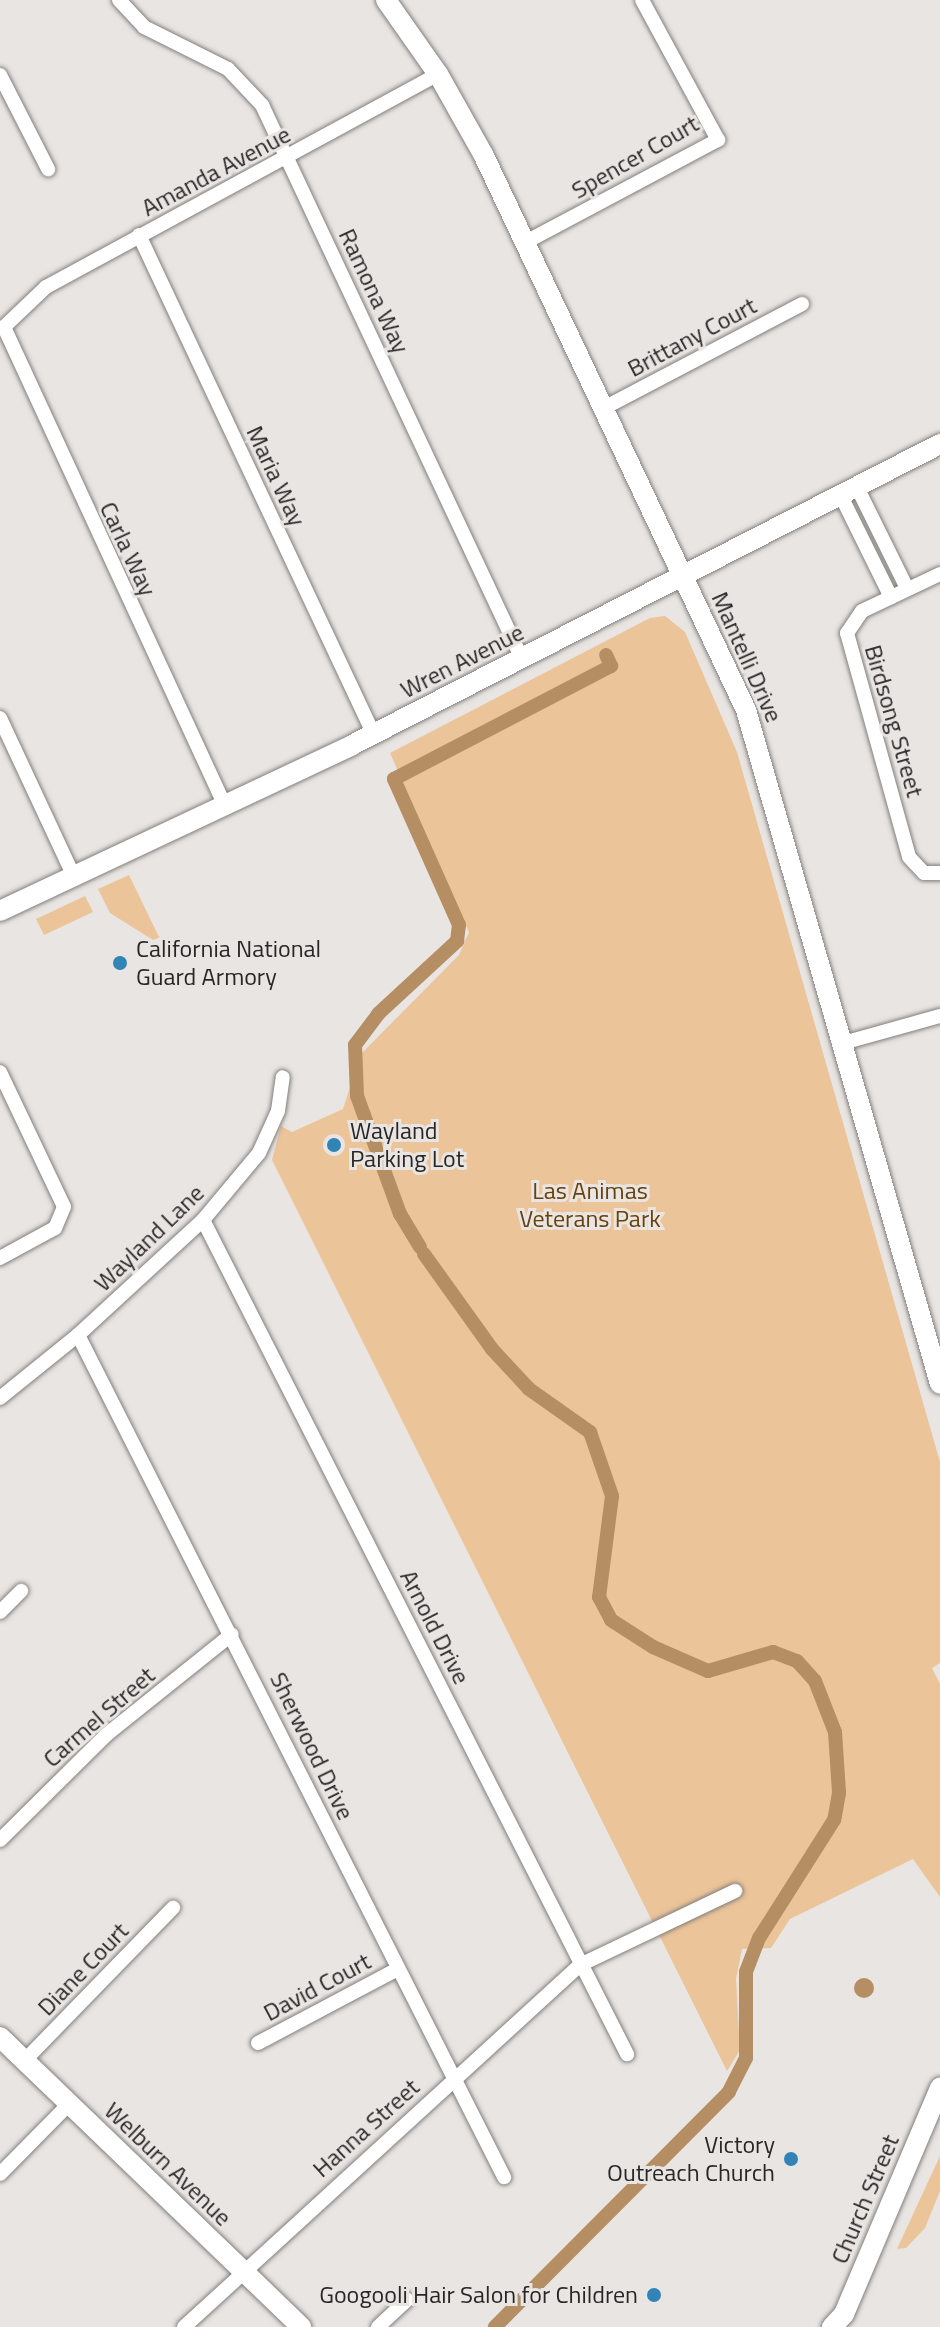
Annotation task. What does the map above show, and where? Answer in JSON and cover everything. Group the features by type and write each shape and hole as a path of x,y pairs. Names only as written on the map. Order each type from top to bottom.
{"street":[{"name":"Ramona Way","path":"119,0 144,27 228,69 262,105 522,659"},
{"name":"Mantelli Drive","path":"386,0 438,74 524,243 732,676 756,738 939,1374"},
{"name":"Spencer Court","path":"524,243 718,140 642,0"},
{"name":"Amanda Avenue","path":"17,310 46,287 139,235 288,159 438,74"},
{"path":"0,75 48,169"},
{"name":"Maria Way","path":"139,235 374,735"},
{"name":"Brittany Court","path":"602,409 802,304"},
{"name":"Carla Way","path":"17,310 4,327 13,357 226,808"},
{"name":"Wren Avenue","path":"0,911 226,808 374,735 683,579 940,444"},
{"path":"849,492 907,588"},
{"path":"849,492 891,597"},
{"name":"Birdsong Street","path":"940,574 856,615 847,633 909,857 924,873 940,873"},
{"path":"0,718 74,877"},
{"path":"843,1043 940,1016"},
{"path":"0,1072 61,1196 61,1219 49,1232 0,1258"},
{"name":"Wayland Lane","path":"0,1398 78,1335 203,1220 259,1153 278,1111 283,1077"},
{"name":"Arnold Drive","path":"203,1220 627,2054"},
{"name":"Sherwood Drive","path":"78,1335 232,1634 396,1970 456,2077 504,2177"},
{"path":"0,1612 21,1591"},
{"name":"Carmel Street","path":"0,1840 106,1735 232,1634"},
{"name":"Hanna Street","path":"184,2327 580,1965 735,1891"},
{"name":"Diane Court","path":"24,2061 173,1908"},
{"name":"David Court","path":"258,2043 396,1970"},
{"name":"Welburn Avenue","path":"0,2037 301,2327"},
{"name":"Church Street","path":"832,2327 844,2314 940,2088"},
{"path":"0,2174 69,2104"},
{"path":"378,2327 407,2300"}],"green space":[{"name":"Las Animas Veterans Park","path":"665,616 685,632 737,752 940,1462 940,1663 932,1668 940,1684 940,1897 913,1859 790,1919 771,1948 742,1949 736,1979 740,2050 727,2071 272,1160 281,1126 292,1132 343,1109 361,1054 459,955 469,932 390,753 650,618"},
{"path":"129,875 160,937 153,940 110,913 98,889"},
{"path":"85,896 93,912 44,935 36,919"},
{"path":"940,2156 940,2191 925,2228 906,2248 897,2249"}],"shaded area":[{"path":"860,1978 868,1978 874,1988 868,1998 860,1998 854,1992 854,1984"}],"waterway":[{"path":"420,1247 400,1214 357,1096 355,1045 378,1014 457,941 459,925 394,779 611,666 606,655"},
{"path":"424,1254 492,1349 529,1389 590,1432 612,1496 599,1597 611,1620 653,1647 708,1671 773,1652 797,1661 815,1681 835,1732 839,1793 834,1820 759,1938 746,1972 746,2058 729,2092 495,2327"}],"place":[{"name":"California National Guard Armory","path":"120,963"},
{"name":"Wayland Parking Lot","path":"334,1145"},
{"name":"Victory Outreach Church","path":"791,2159"},
{"name":"Googooli Hair Salon for Children","path":"654,2295"}]}
